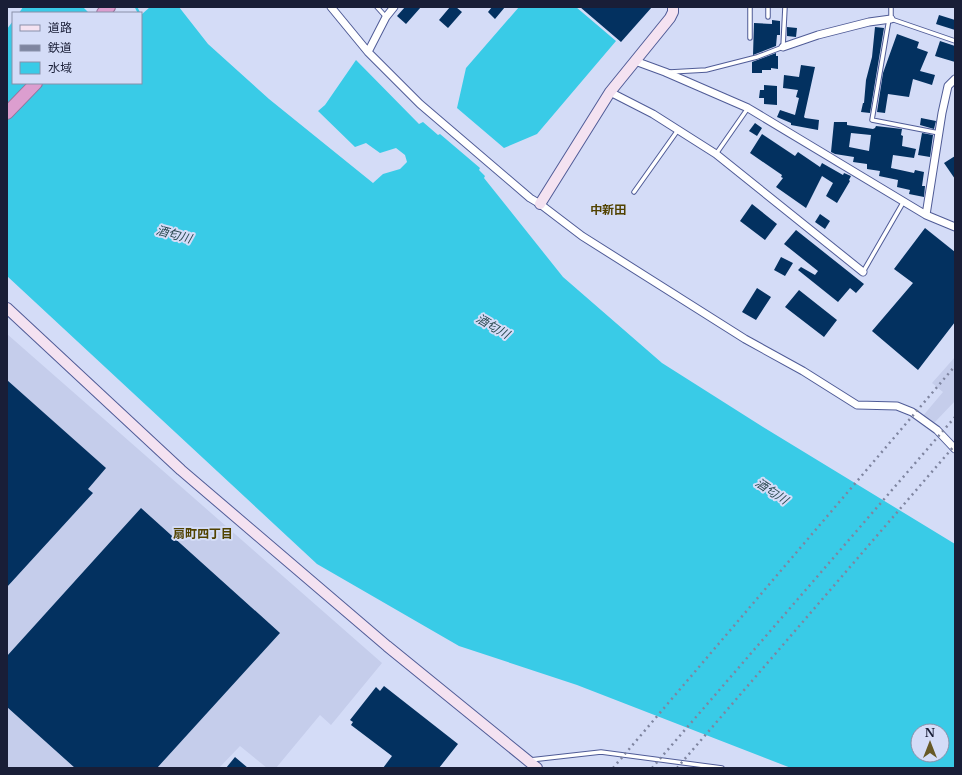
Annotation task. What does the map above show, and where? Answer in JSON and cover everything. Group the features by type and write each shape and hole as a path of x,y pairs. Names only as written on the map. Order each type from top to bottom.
{"highway":[{"path":"7,113 35,84"}],"street":[{"path":"331,7 368,52 420,104 530,198 582,236 745,339 803,371 857,405 897,406 912,412 937,430 955,449"},
{"path":"368,52 386,17 394,7"},
{"path":"540,204 610,92 670,18 673,12 673,7"},
{"path":"783,47 818,35 869,22 890,19"},
{"path":"635,61 665,72 748,108 926,215 955,227"},
{"path":"926,215 948,86 955,79"},
{"path":"610,92 679,129 716,154 863,272"},
{"path":"7,308 181,470 387,646 537,768"}],"lane":[{"path":"377,7 386,17"},
{"path":"750,7 750,38"},
{"path":"768,7 768,17"},
{"path":"665,72 706,70 757,57 783,47 786,7"},
{"path":"891,7 872,120 939,133"},
{"path":"890,19 955,41"},
{"path":"716,154 748,108"},
{"path":"634,192 679,129"},
{"path":"863,272 904,201"},
{"path":"529,760 601,752 722,768"}],"shaded area":[{"path":"7,334 382,663 331,725 320,715 276,768 267,768 240,746 219,768 7,768"},
{"path":"955,357 955,401 935,422 930,423 922,417 943,392 932,383"}],"water":[{"path":"23,7 83,7 88,12 20,12"},
{"name":"酒匂川","path":"150,7 179,7 208,44 269,99 373,183 383,174 400,169 407,162 405,155 396,148 380,153 366,143 355,147 318,111 325,105 356,60 419,124 423,122 438,135 440,134 480,168 479,170 485,176 484,178 563,277 662,363 763,427 955,544 955,768 791,768 577,685 459,646 317,564 7,276 7,29 12,22 12,84 142,84 142,14"},
{"path":"519,7 576,7 616,41 537,134 504,148 457,108 466,68"}],"building":[{"path":"405,7 421,7 406,24 397,16"},
{"path":"450,7 456,7 462,12 448,28 439,20"},
{"path":"492,7 505,7 495,19 488,12"},
{"path":"580,7 652,7 621,42"},
{"path":"939,15 955,20 955,30 936,24"},
{"path":"772,20 780,21 780,35 777,35 776,46 753,55 754,23 772,24"},
{"path":"787,27 797,28 796,37 787,36"},
{"path":"875,27 884,28 870,113 861,112 864,103 866,80 872,57"},
{"path":"897,34 919,42 917,48 928,52 920,71 935,75 932,85 913,79 909,97 888,94 885,113 877,112 883,73"},
{"path":"940,41 955,46 955,62 935,56"},
{"path":"776,53 776,56 778,56 778,69 771,68 771,70 762,70 762,73 752,73 752,62"},
{"path":"801,65 815,67 804,117 819,120 818,130 791,125 791,123 777,117 780,110 795,115 799,98 796,97 798,90 783,88 784,75 799,77"},
{"path":"764,85 777,86 777,105 764,104 764,98 759,98 760,90 764,90"},
{"path":"921,118 936,121 934,129 920,125"},
{"path":"834,122 847,122 847,125 873,129 876,126 902,129 902,146 916,149 914,158 893,155 891,168 914,173 915,170 924,172 922,186 925,186 924,197 909,194 910,190 897,187 898,180 879,176 880,171 867,169 867,164 853,162 854,157 831,152","holes":["851,133 871,135 869,151 849,147"]},
{"path":"755,123 762,128 757,136 749,131"},
{"path":"922,133 933,135 930,157 918,155"},
{"path":"762,134 795,156 798,152 820,167 822,163 843,175 844,173 851,176 850,181 837,203 826,196 833,183 822,176 806,208 776,187 783,178 781,177 782,175 750,153"},
{"path":"955,156 955,179 944,163"},
{"path":"752,204 777,224 765,240 740,221"},
{"path":"820,214 830,221 825,229 815,222"},
{"path":"925,228 955,252 955,322 918,370 872,331 913,283 894,269"},
{"path":"796,230 864,284 856,293 850,288 838,302 798,270 801,267 815,275 818,271 784,244"},
{"path":"781,257 793,263 785,276 774,270"},
{"path":"757,288 771,297 756,320 742,312"},
{"path":"799,290 837,320 824,337 785,307"},
{"path":"7,380 106,468 88,489 93,493 7,587"},
{"path":"141,508 280,633 157,768 75,768 7,707 7,656"},
{"path":"384,686 458,744 439,768 383,768 392,756 351,725 353,722 350,720 376,687 380,691"},
{"path":"235,757 248,768 226,768"}],"waterway":[{"path":"136,7 138,12"}],"railway":[{"path":"613,768 955,366"},
{"path":"652,768 955,417"},
{"path":"677,768 955,445"}],"district":[{"name":"中新田","path":"608,209"},
{"name":"扇町四丁目","path":"203,533"}]}
